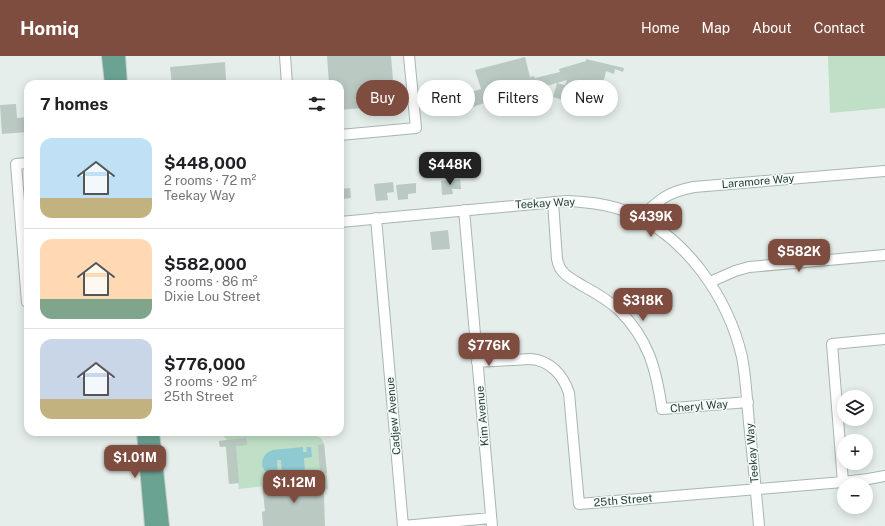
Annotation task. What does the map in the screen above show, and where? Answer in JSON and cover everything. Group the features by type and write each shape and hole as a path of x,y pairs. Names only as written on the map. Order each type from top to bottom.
{"main road":[{"path":"108,56 111,80"},
{"path":"119,56 121,80"},
{"path":"143,436 151,526"},
{"path":"153,436 163,526"}],"street":[{"path":"285,56 287,80"},
{"path":"344,135 416,128 409,56"},
{"path":"24,163 16,164 24,264"},
{"name":"Laramore Way","path":"640,218 664,197 682,189 885,170"},
{"name":"Teekay Way","path":"344,222 553,202 582,201 616,208 640,218 660,231 683,250 710,282 732,325 745,375 759,526"},
{"name":"Cheryl Way","path":"553,202 558,265 567,276 597,294 618,310 638,333 654,367 662,409 748,402"},
{"name":"Kim Avenue","path":"464,210 492,522"},
{"name":"Cadjew Avenue","path":"376,218 403,526 492,522"},
{"path":"710,282 735,271 749,267 885,255"},
{"path":"843,478 832,344 885,339"},
{"name":"25th Street","path":"477,362 530,359 548,364 561,375 569,393 579,504 837,482"},
{"name":"25th Street","path":"873,478 885,476"}],"green space":[{"path":"828,56 885,56 885,108 830,113"},
{"path":"224,436 316,436 321,438 324,444 328,489 323,490 320,479 239,489 238,483 229,484 226,447 220,447 219,441 227,440"}],"water":[{"path":"303,447 303,452 307,452 306,447 311,447 312,457 304,458 305,473 282,475 281,460 277,460 278,475 272,475 264,470 262,461 264,456 273,450"}],"building":[{"path":"327,56 391,56 393,80 356,80 356,109 344,110 344,80 329,80"},
{"path":"525,57 530,77 534,76 535,78 560,72 559,69 586,61 586,59 624,68 623,72 615,69 614,74 606,71 604,80 561,80 561,82 553,84 553,80 483,80 483,103 475,106 475,91 481,89 475,70"},
{"path":"225,62 226,80 172,80 170,67"},
{"path":"557,83 561,84 561,99 553,97"},
{"path":"16,104 17,118 24,117 24,132 2,134 0,105"},
{"path":"460,179 461,189 452,189 453,194 442,195 441,181"},
{"path":"393,182 394,192 387,193 388,200 376,201 374,184"},
{"path":"416,183 416,193 408,194 408,199 398,200 396,185"},
{"path":"350,188 351,198 344,199 344,189"},
{"path":"448,230 450,249 432,250 430,232"},
{"path":"246,438 247,445 236,446 239,483 229,484 226,446 220,447 219,441"},
{"path":"324,444 327,473 320,474 318,445"},
{"path":"322,477 325,526 263,526 262,512 265,511 262,483 281,482 281,486 293,485 293,480"}]}
